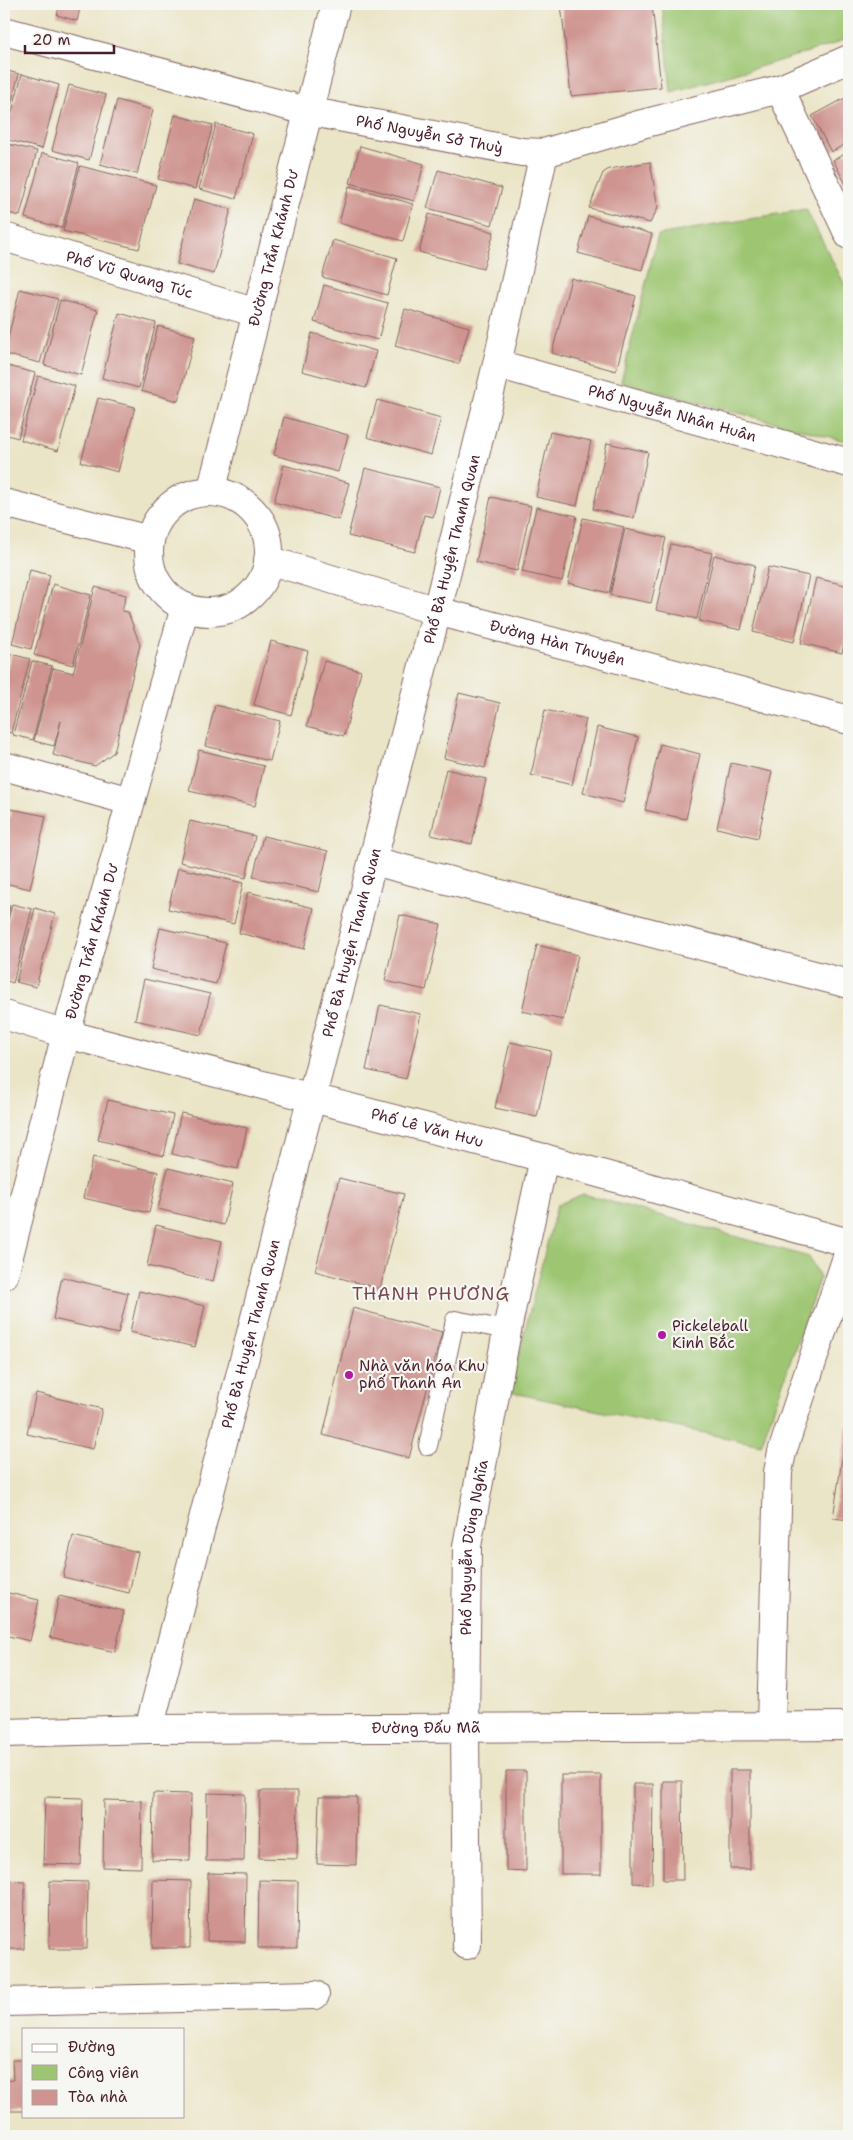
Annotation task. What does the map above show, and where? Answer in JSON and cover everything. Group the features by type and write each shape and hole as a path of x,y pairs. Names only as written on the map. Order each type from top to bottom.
{"street":[{"name":"Đường Trần Khánh Dư","path":"211,492 307,111 336,4"},
{"name":"Phố Nguyễn Sở Thuỳ","path":"4,31 307,111 503,150 544,153 642,124 780,89 849,59"},
{"path":"780,89 849,234"},
{"name":"Phố Bà Huyện Thanh Quan","path":"149,1729 437,611 497,364 544,153"},
{"name":"Phố Vũ Quang Túc","path":"4,237 257,313"},
{"name":"Phố Nguyễn Nhân Huân","path":"497,364 849,463"},
{"path":"211,492 230,496 252,511 265,534 268,560 266,570 258,587 244,601 228,610 208,612 185,608 165,594 154,578 149,559 150,540 158,519 176,502 198,493 211,492"},
{"path":"4,502 150,540"},
{"name":"Đường Hàn Thuyên","path":"268,560 437,611 849,720"},
{"name":"Đường Trần Khánh Dư","path":"4,1275 66,1034 185,608"},
{"path":"4,766 130,801"},
{"path":"373,861 849,984"},
{"name":"Phố Lê Văn Hưu","path":"4,1015 66,1034 544,1158 849,1243"},
{"name":"Phố Nguyễn Dũng Nghĩa","path":"466,1945 465,1728 467,1546 507,1330 544,1158"},
{"path":"771,1726 778,1472 782,1452 849,1251"},
{"name":"Đường Đấu Mã","path":"4,1733 149,1729 849,1726"},
{"path":"4,2002 315,1995"}],"lane":[{"path":"428,1446 455,1320 507,1330"}],"green space":[{"path":"662,4 849,4 849,37 834,44 671,92"},
{"path":"806,209 849,293 849,442 621,382 658,235"},
{"name":"Pickeleball Kinh Bắc","path":"583,1194 809,1257 820,1277 761,1445 509,1392 557,1205"}],"building":[{"path":"60,4 81,4 77,21 57,15"},
{"path":"561,4 652,4 661,87 571,96"},
{"path":"4,70 19,74 4,131"},
{"path":"22,74 59,85 42,149 5,139"},
{"path":"69,85 106,95 89,160 52,150"},
{"path":"849,96 849,142 831,152 812,116"},
{"path":"117,100 153,110 137,174 100,164"},
{"path":"175,115 213,125 195,189 158,179"},
{"path":"216,124 253,134 236,199 199,189"},
{"path":"4,143 37,151 20,216 4,212"},
{"path":"360,146 424,164 414,201 350,183"},
{"path":"849,152 849,190 833,160"},
{"path":"42,153 79,163 62,228 25,218"},
{"path":"650,162 658,208 650,223 589,208 603,173 609,169"},
{"path":"80,166 156,185 139,249 63,231"},
{"path":"438,170 502,188 492,225 427,208"},
{"path":"349,186 413,204 403,241 339,223"},
{"path":"194,199 231,209 214,274 177,264"},
{"path":"429,214 494,232 483,269 419,252"},
{"path":"588,216 652,234 642,270 578,253"},
{"path":"333,240 397,258 387,295 322,277"},
{"path":"571,278 636,296 616,371 552,353"},
{"path":"324,285 388,303 378,340 314,322"},
{"path":"20,289 58,299 40,363 4,354"},
{"path":"60,300 98,310 81,375 44,365"},
{"path":"405,309 469,327 459,364 395,346"},
{"path":"119,313 156,323 139,388 102,378"},
{"path":"158,326 195,336 178,401 141,391"},
{"path":"312,333 376,351 366,388 302,371"},
{"path":"4,365 35,373 18,438 4,434"},
{"path":"38,376 75,386 58,451 21,440"},
{"path":"98,398 135,407 118,472 81,462"},
{"path":"377,400 441,418 431,455 367,437"},
{"path":"284,417 348,435 338,472 274,455"},
{"path":"550,432 591,441 577,506 536,497"},
{"path":"607,443 648,452 634,518 593,509"},
{"path":"284,465 349,483 339,520 274,502"},
{"path":"365,468 440,487 433,517 424,515 415,552 348,536"},
{"path":"491,497 531,506 517,571 476,562"},
{"path":"536,507 577,516 562,581 522,572"},
{"path":"583,518 624,527 609,593 568,583"},
{"path":"625,529 666,538 651,603 610,595"},
{"path":"671,544 712,553 697,619 656,610"},
{"path":"714,555 755,565 741,630 699,621"},
{"path":"768,567 809,576 794,642 753,632"},
{"path":"30,570 50,575 31,649 12,644"},
{"path":"816,578 849,586 849,619 842,653 801,643"},
{"path":"53,584 91,595 73,665 34,655"},
{"path":"95,587 126,595 122,611 128,612 140,645 114,752 95,766 53,755 61,721 54,746 34,741 53,668 73,673"},
{"path":"271,641 308,651 291,715 254,705"},
{"path":"11,654 30,659 11,733 4,731 4,681"},
{"path":"32,661 52,666 33,740 13,735"},
{"path":"324,661 361,671 344,736 307,726"},
{"path":"459,693 500,703 485,768 444,758"},
{"path":"215,705 280,721 270,761 205,746"},
{"path":"545,710 586,719 572,785 531,775"},
{"path":"597,727 638,737 623,803 583,793"},
{"path":"660,744 700,754 686,819 645,810"},
{"path":"199,750 264,766 255,806 189,791"},
{"path":"731,763 772,772 758,838 717,828"},
{"path":"446,769 486,779 472,844 431,835"},
{"path":"11,809 46,816 30,889 4,883 4,843"},
{"path":"190,821 255,836 246,878 180,862"},
{"path":"263,836 328,851 319,892 253,877"},
{"path":"178,868 243,883 234,924 168,909"},
{"path":"248,892 314,908 304,949 239,933"},
{"path":"4,904 10,906 4,926"},
{"path":"12,904 32,909 13,983 4,980 4,937"},
{"path":"35,908 55,914 36,987 16,982"},
{"path":"400,915 441,924 426,990 385,981"},
{"path":"160,928 226,943 216,984 151,969"},
{"path":"537,945 578,955 563,1020 522,1011"},
{"path":"144,979 210,994 201,1035 135,1020"},
{"path":"380,1005 421,1014 406,1079 366,1070"},
{"path":"510,1042 551,1051 537,1117 495,1108"},
{"path":"108,1100 173,1115 164,1156 98,1140"},
{"path":"181,1113 247,1128 238,1169 172,1154"},
{"path":"93,1157 158,1172 149,1213 83,1198"},
{"path":"168,1168 233,1184 224,1225 158,1209"},
{"path":"339,1178 404,1194 380,1289 315,1271"},
{"path":"156,1225 222,1241 213,1282 147,1266"},
{"path":"62,1277 128,1293 118,1334 53,1319"},
{"path":"139,1291 205,1306 195,1347 130,1332"},
{"path":"353,1308 442,1332 409,1458 323,1435"},
{"path":"36,1393 102,1409 93,1449 27,1434"},
{"path":"847,1426 849,1426 849,1520 833,1518"},
{"path":"73,1536 138,1552 129,1593 63,1577"},
{"path":"4,1592 39,1600 30,1641 4,1635"},
{"path":"59,1596 124,1611 115,1652 50,1637"},
{"path":"730,1770 750,1770 750,1869 730,1869"},
{"path":"506,1771 526,1771 526,1871 506,1870"},
{"path":"561,1775 601,1775 601,1874 561,1874"},
{"path":"663,1781 682,1781 683,1880 663,1880"},
{"path":"633,1784 653,1784 652,1884 633,1883"},
{"path":"260,1791 298,1791 297,1859 259,1858"},
{"path":"153,1793 191,1794 190,1861 152,1860"},
{"path":"207,1793 245,1794 244,1861 206,1861"},
{"path":"45,1797 83,1798 81,1865 43,1864"},
{"path":"319,1797 357,1797 356,1865 317,1864"},
{"path":"104,1800 142,1801 141,1868 103,1867"},
{"path":"208,1873 246,1874 245,1942 207,1941"},
{"path":"153,1880 191,1881 190,1948 152,1948"},
{"path":"259,1880 298,1881 297,1948 258,1948"},
{"path":"4,1881 25,1882 24,1949 4,1949"},
{"path":"50,1881 88,1882 87,1949 49,1949"},
{"path":"12,2060 22,2060 22,2111 4,2111 4,2081 13,2080"},
{"path":"37,2133 37,2136 4,2136 4,2134"}],"place":[{"name":"Pickeleball Kinh Bắc","path":"662,1335"},
{"name":"Nhà văn hóa Khu phố Thanh An","path":"349,1375"}],"district":[{"name":"THANH PHƯƠNG","path":"431,1294"}]}
